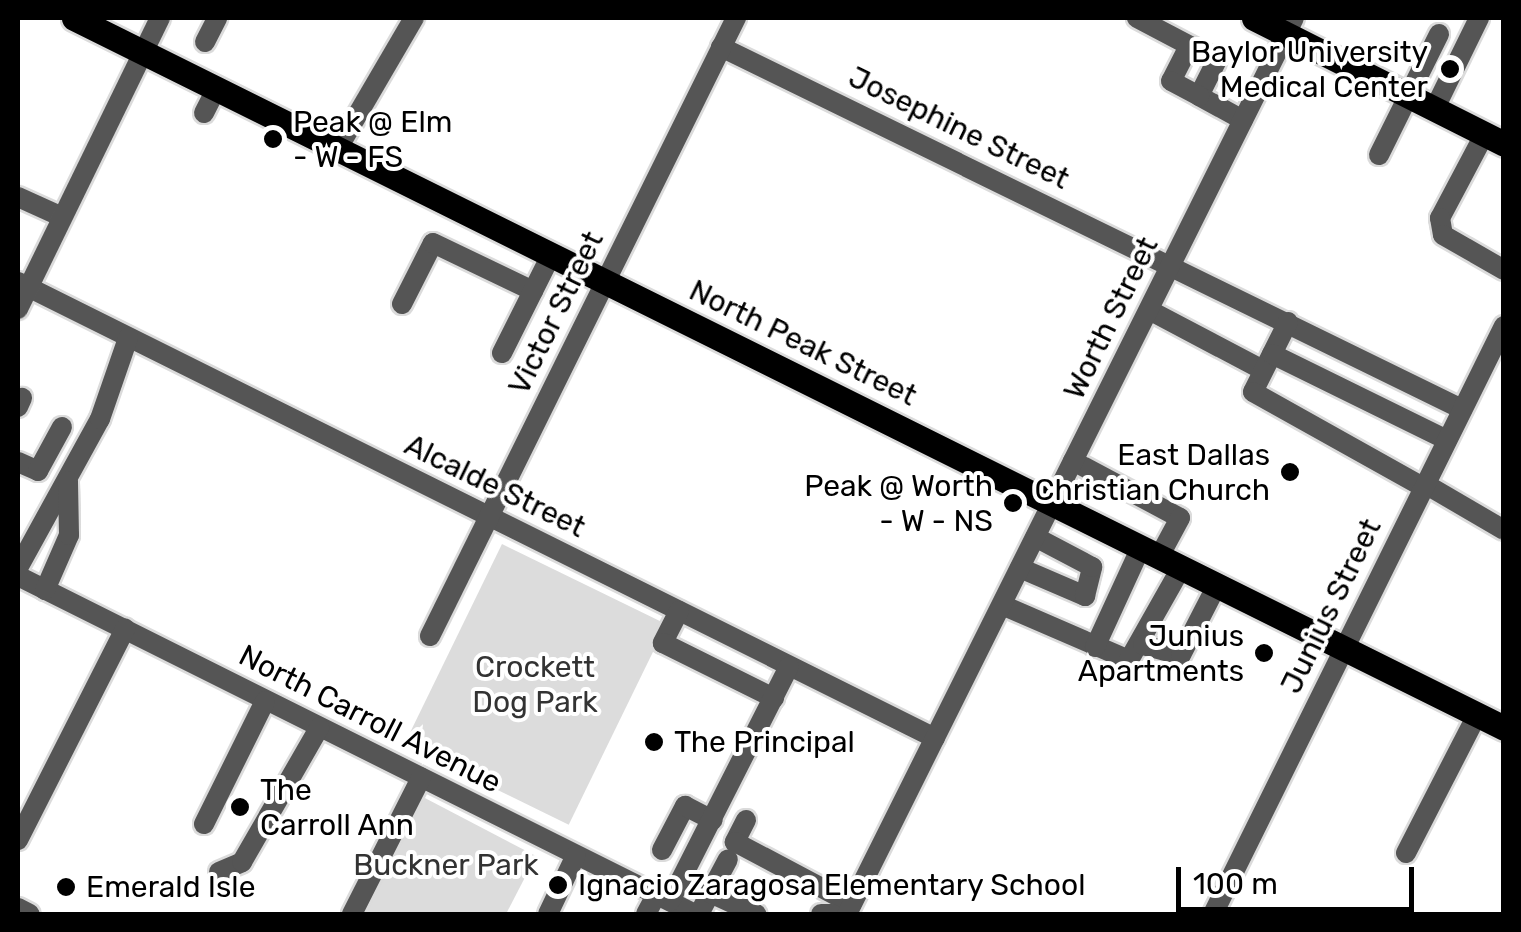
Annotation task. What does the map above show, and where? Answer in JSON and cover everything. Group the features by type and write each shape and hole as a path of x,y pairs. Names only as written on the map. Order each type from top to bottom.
{"main road":[{"name":"North Peak Street","path":"74,18 1504,728"},
{"path":"1254,18 1290,26 1408,96 1494,140"}],"street":[{"path":"18,309 23,285 62,218 160,18"},
{"path":"205,42 217,18"},
{"path":"338,148 414,18"},
{"name":"Victor Street","path":"430,636 736,18"},
{"path":"1137,18 1217,60 1198,96"},
{"path":"1434,110 1479,18"},
{"name":"Worth Street","path":"850,909 1290,26"},
{"path":"1378,155 1439,34"},
{"path":"1189,46 1171,81 1244,120"},
{"name":"Josephine Street","path":"721,47 1462,409"},
{"path":"204,113 216,88"},
{"path":"1494,140 1440,218 1442,235 1504,270"},
{"path":"18,196 62,218"},
{"path":"402,304 433,243 533,291"},
{"path":"502,353 551,254"},
{"name":"Alcalde Street","path":"23,285 935,738"},
{"path":"1149,310 1447,440"},
{"path":"1288,322 1254,392 1504,530"},
{"name":"Junius Street","path":"1213,914 1503,329"},
{"path":"18,568 68,481 128,338"},
{"path":"18,462 38,471 62,426"},
{"path":"1073,461 1180,518 1160,557 1096,647"},
{"path":"45,590 68,535 68,481"},
{"path":"1020,568 1084,596 1092,567 1035,537"},
{"path":"1002,605 1126,660 1143,644 1160,557"},
{"name":"North Carroll Avenue","path":"18,576 698,914"},
{"path":"1143,644 1182,655 1217,585"},
{"path":"679,611 663,643 774,698"},
{"path":"18,840 125,629"},
{"path":"646,914 663,898 712,820 790,666"},
{"path":"204,824 265,701"},
{"path":"1406,853 1478,715"},
{"path":"219,872 242,862 319,728"},
{"path":"352,914 421,778"},
{"path":"662,850 685,806 712,820"},
{"path":"746,820 736,842 850,909"},
{"path":"548,914 576,855"},
{"path":"698,914 728,859"},
{"path":"710,893 756,914"},
{"path":"18,908 30,914"},
{"path":"821,914 832,914"}],"green space":[{"name":"Crockett Dog Park","path":"502,544 666,624 569,825 404,744"},
{"name":"Buckner Park","path":"423,797 536,856 506,914 364,914"}],"place":[{"name":"Baylor University Medical Center","path":"1450,69"},
{"name":"Peak @ Elm - W - FS","path":"273,139"},
{"name":"East Dallas Christian Church","path":"1290,472"},
{"name":"Peak @ Worth - W - NS","path":"1013,503"},
{"name":"Junius Apartments","path":"1264,653"},
{"name":"The Principal","path":"654,742"},
{"name":"The Carroll Ann","path":"240,807"},
{"name":"Ignacio Zaragosa Elementary School","path":"558,885"},
{"name":"Emerald Isle","path":"66,887"}]}
